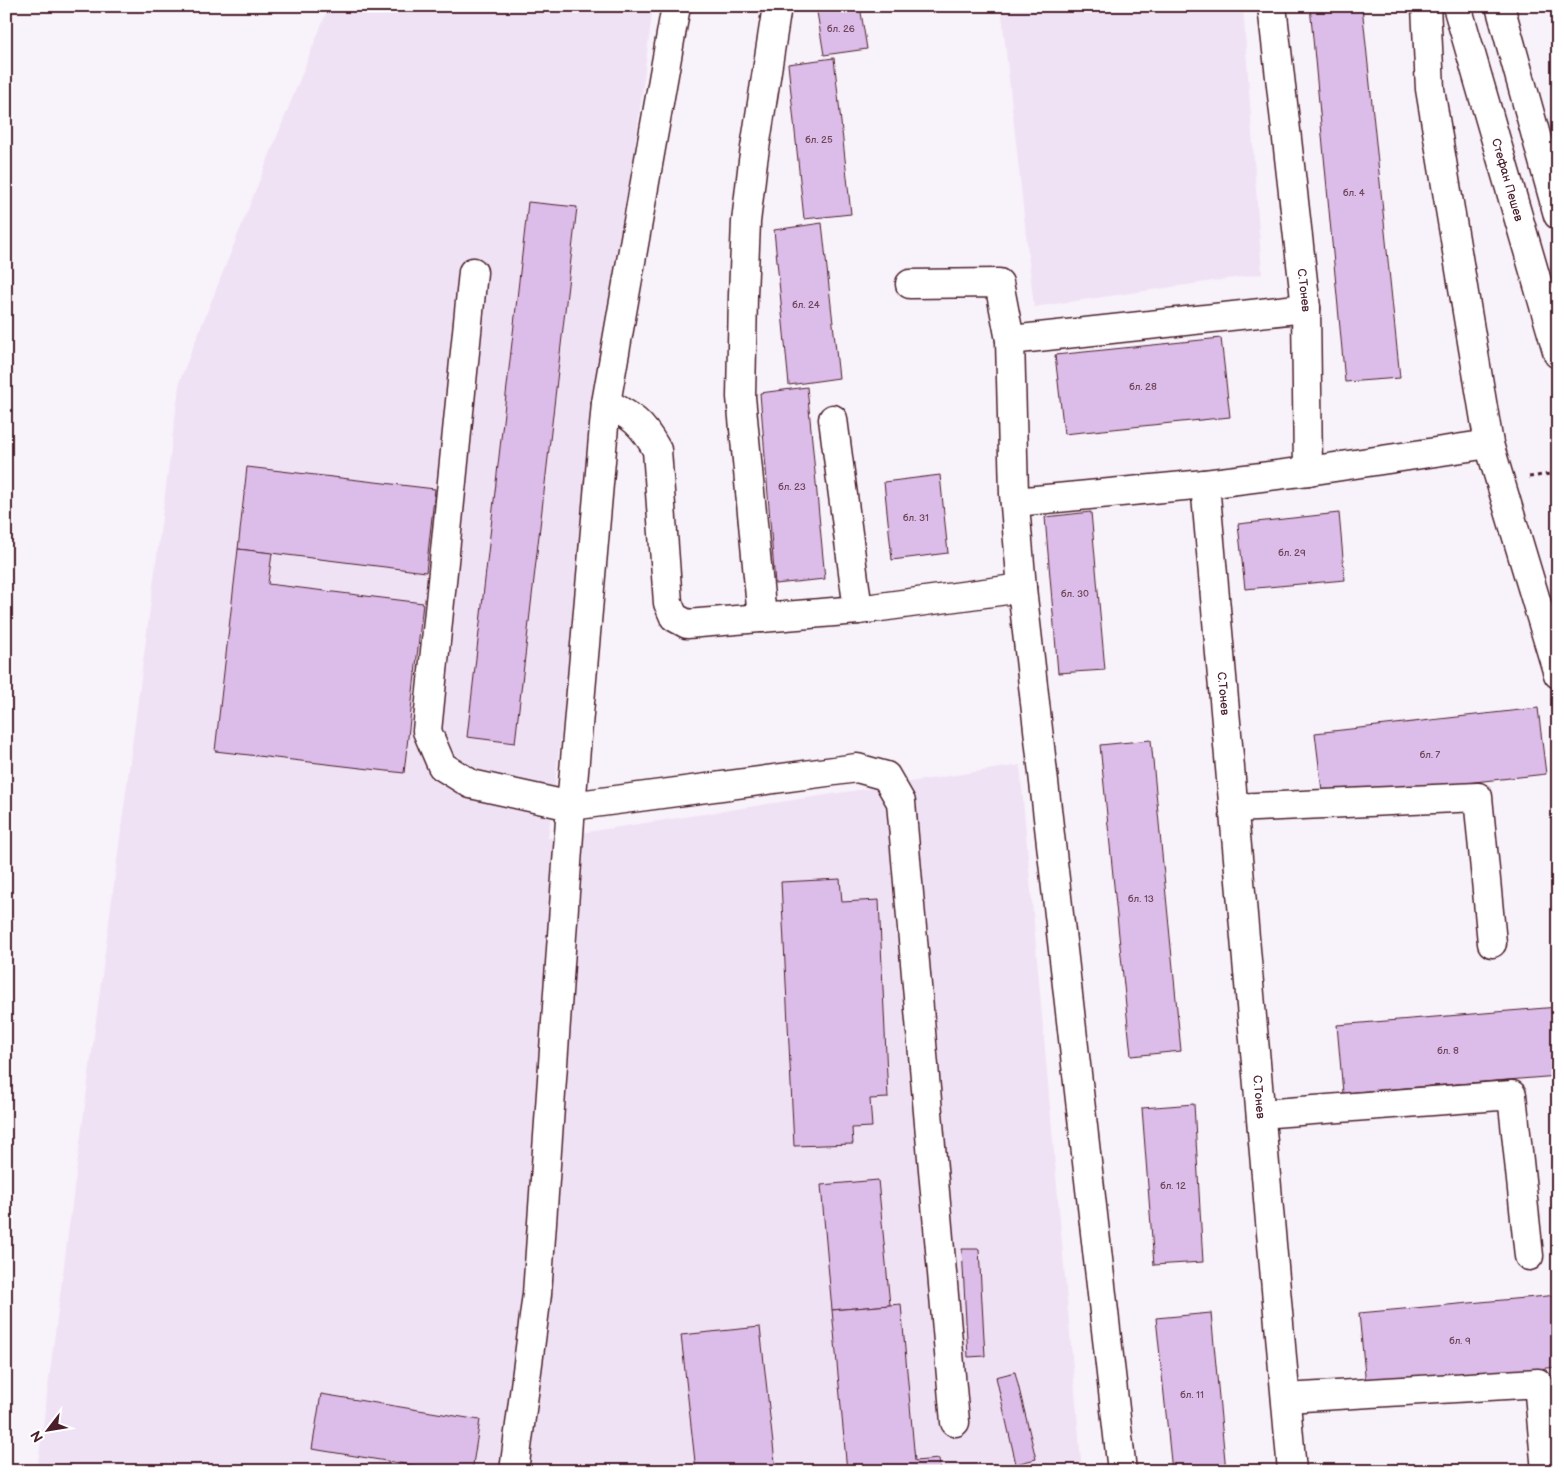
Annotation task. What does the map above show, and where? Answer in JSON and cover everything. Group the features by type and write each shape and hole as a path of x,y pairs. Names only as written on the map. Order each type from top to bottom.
{"street":[{"path":"514,1471 537,1294 571,806 606,403 676,6"},
{"path":"762,618 741,397 743,295 746,222 753,161 777,6"},
{"name":"С.Тонев","path":"1272,6 1306,308 1308,471"},
{"path":"1426,6 1430,89 1489,444 1558,674"},
{"name":"Стефан Пешев","path":"1458,6 1558,354"},
{"path":"1500,6 1558,215"},
{"path":"473,272 427,731 442,766 471,784 571,806 857,768 886,776 901,802 955,1422"},
{"path":"910,284 999,283 1010,340 1015,502 1022,588 1122,1471"},
{"path":"1010,340 1306,308"},
{"path":"606,403 630,415 646,429 657,450 668,603 674,617 686,624 858,610 1022,588"},
{"path":"833,419 858,610"},
{"path":"1015,502 1205,484 1489,444"},
{"name":"С.Тонев","path":"1205,484 1292,1471"},
{"path":"1234,808 1478,797 1492,943"},
{"path":"1261,1114 1512,1095 1529,1256"},
{"path":"1286,1398 1538,1383 1546,1471"}],"shaded area":[{"path":"329,6 653,6 548,838 1020,765 1082,1471 37,1471 180,380"},
{"path":"1001,6 1243,6 1262,274 1034,307"}],"building":[{"path":"816,6 860,6 867,49 824,55"},
{"path":"1310,6 1362,6 1400,378 1345,382"},
{"path":"834,58 851,214 804,219 788,64"},
{"path":"528,202 577,207 515,743 467,737"},
{"path":"822,223 839,378 789,385 774,230"},
{"path":"1221,338 1230,417 1064,434 1055,355"},
{"path":"807,387 825,579 775,584 760,393"},
{"path":"247,467 435,489 426,572 238,549"},
{"path":"940,475 948,553 892,560 884,482"},
{"path":"1091,512 1105,670 1058,673 1045,517"},
{"path":"1339,513 1345,580 1245,589 1238,524"},
{"path":"238,549 272,553 268,584 423,603 404,773 215,751"},
{"path":"1538,708 1546,774 1323,799 1315,733"},
{"path":"1151,740 1181,1051 1131,1056 1100,745"},
{"path":"840,879 842,902 879,900 888,1098 870,1099 872,1127 852,1128 853,1144 794,1146 781,882"},
{"path":"1558,1007 1558,1076 1343,1093 1337,1025"},
{"path":"1194,1104 1203,1262 1154,1265 1142,1108"},
{"path":"878,1180 890,1305 832,1310 821,1185"},
{"path":"962,1249 979,1249 985,1356 968,1357"},
{"path":"1558,1295 1558,1367 1366,1385 1359,1313"},
{"path":"901,1304 915,1461 939,1459 940,1471 847,1471 832,1310"},
{"path":"1211,1313 1226,1471 1172,1471 1156,1318"},
{"path":"760,1327 776,1471 696,1471 681,1335"},
{"path":"1015,1372 1036,1459 1016,1464 996,1377"},
{"path":"321,1394 480,1420 472,1471 448,1471 312,1449"}]}
